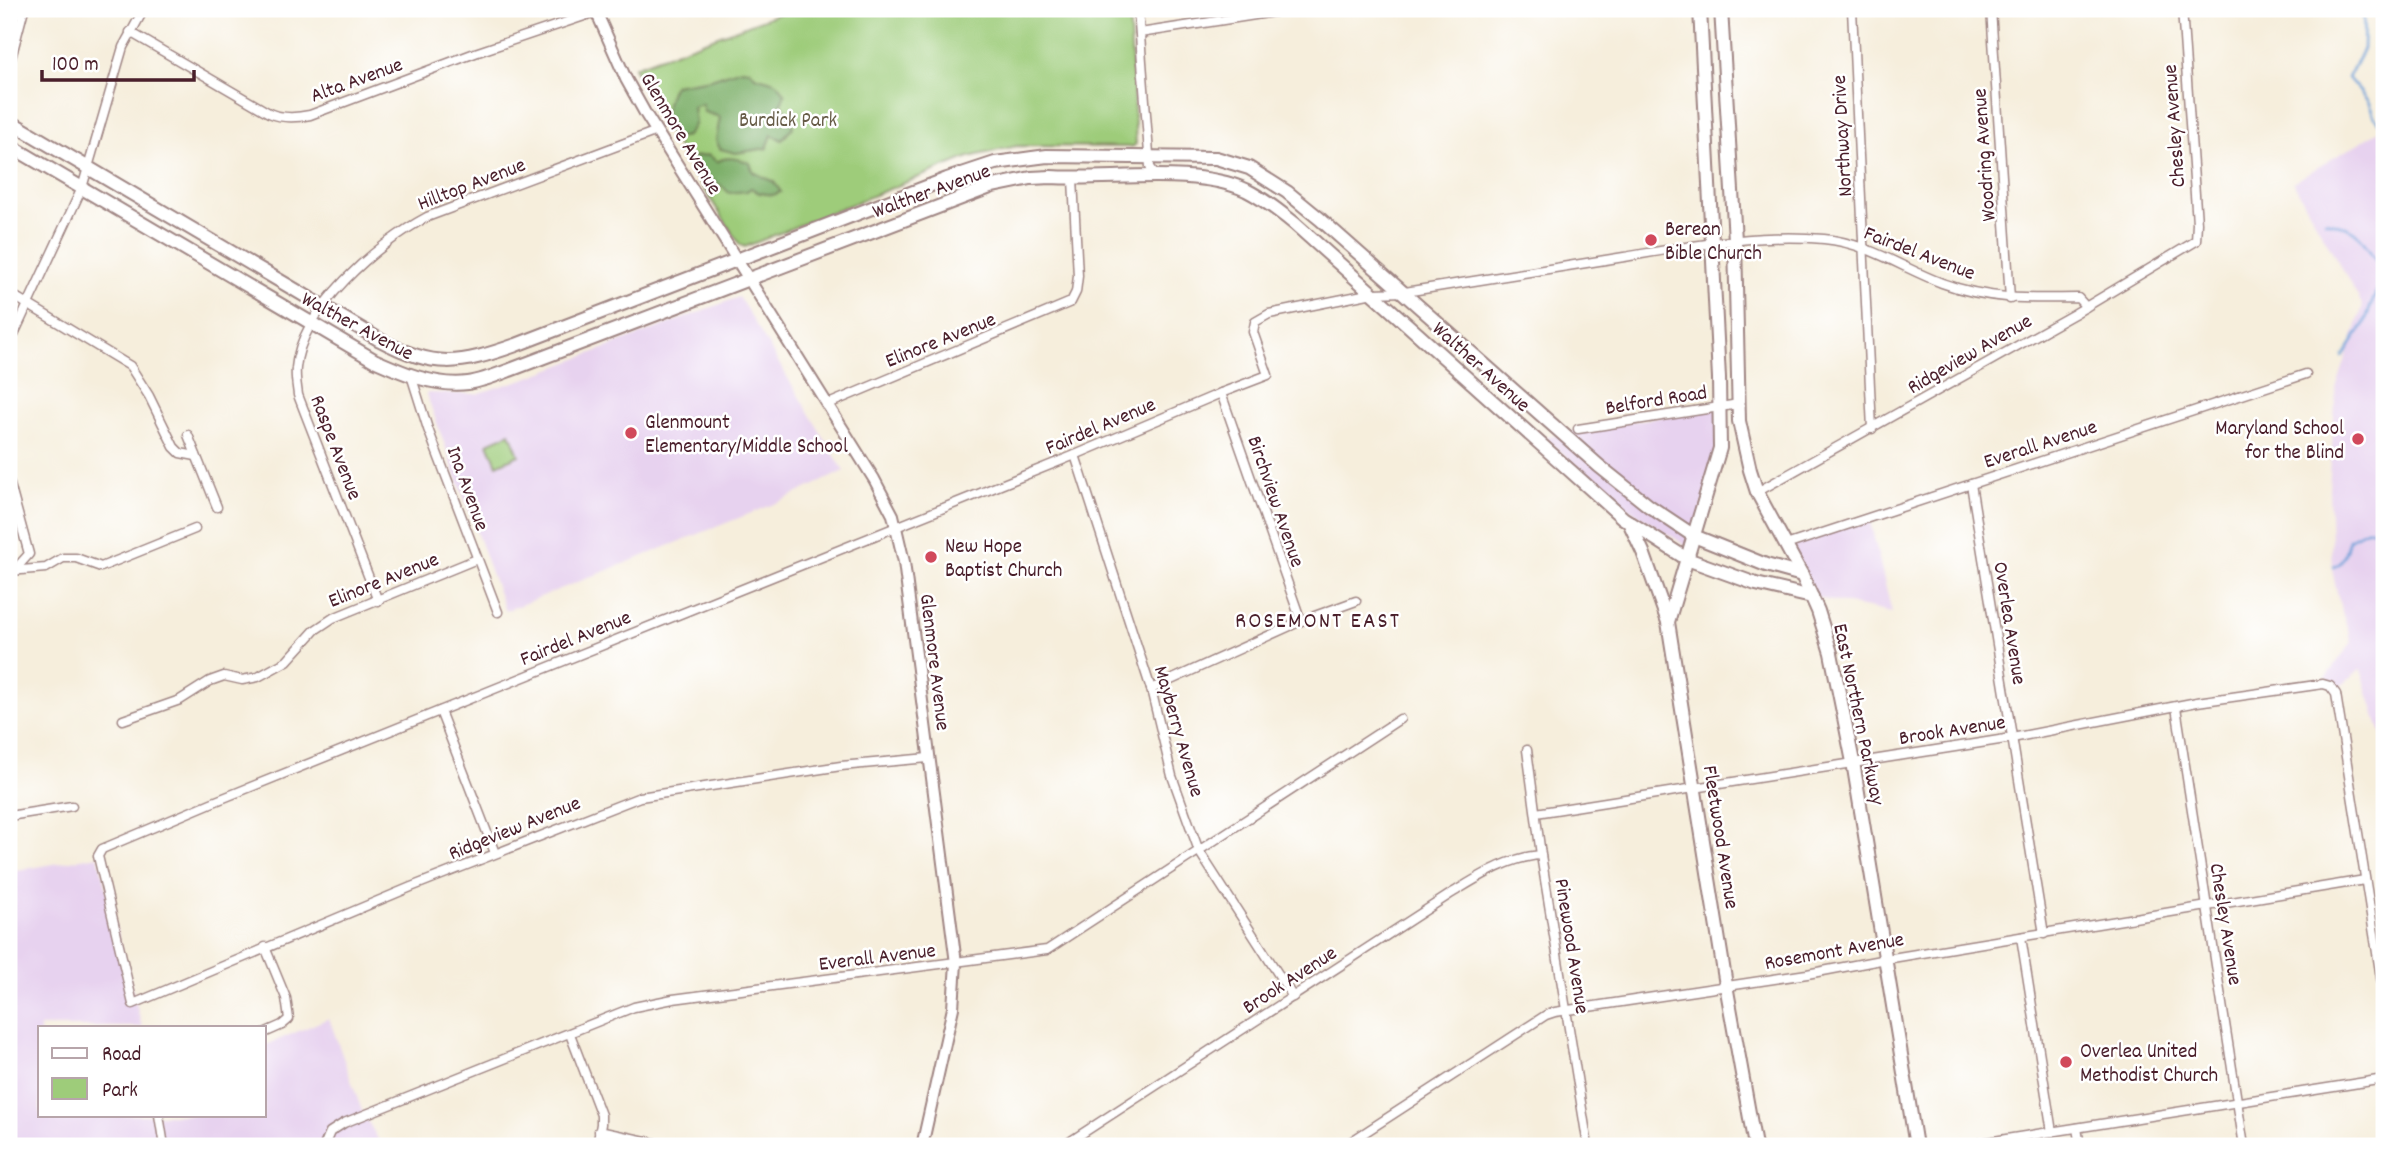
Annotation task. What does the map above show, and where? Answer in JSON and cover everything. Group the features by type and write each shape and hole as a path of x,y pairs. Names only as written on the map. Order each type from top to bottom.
{"main road":[{"path":"1694,536 1720,447 1700,9"},
{"name":"East Northern Parkway","path":"1721,9 1735,240 1739,421 1757,492 1802,575 1832,653 1853,762 1916,1146"},
{"path":"1703,74 1725,74"},
{"name":"Walther Avenue","path":"9,121 322,306 410,355 428,360 463,361 516,345 995,163 1047,156 1216,158 1250,168 1296,199 1405,292 1620,484 1649,506 1694,536 1766,565 1802,575"},
{"name":"Walther Avenue","path":"9,145 374,359 411,375 450,383 469,383 489,377 977,191 1031,178 1196,178 1225,183 1260,198 1295,224 1595,495 1629,522 1687,558 1756,584 1812,597"},
{"path":"1629,522 1668,621"},
{"name":"Fleetwood Avenue","path":"1694,536 1668,621 1726,985 1755,1146"}],"street":[{"path":"9,66 24,9"},
{"path":"9,345 82,188 118,64 130,32 144,9"},
{"path":"1138,9 1150,167 1157,177"},
{"path":"1140,33 1294,9"},
{"name":"Northway Drive","path":"1852,9 1872,429"},
{"name":"Woodring Avenue","path":"1991,9 2010,299"},
{"name":"Chesley Avenue","path":"2182,9 2196,241"},
{"name":"Alta Avenue","path":"130,32 269,113 297,118 599,10"},
{"name":"Glenmore Avenue","path":"599,10 626,79 874,479 897,525 956,963 954,1008 922,1146"},
{"name":"Hilltop Avenue","path":"322,306 381,247 427,217 657,131"},
{"name":"Elinore Avenue","path":"826,405 1068,305 1074,300 1078,276 1073,179"},
{"name":"Fairdel Avenue","path":"133,1004 98,856 103,849 1268,375 1253,332 1255,322 1269,314 1373,293 1405,292 1711,243 1809,238 1842,241 1865,247 1944,284 1978,293 2010,299 2078,298 2086,307"},
{"name":"Ridgeview Avenue","path":"1757,492 2086,307 2196,241"},
{"path":"9,293 130,366 149,396 167,436 180,453 195,456"},
{"name":"Raspe Avenue","path":"322,306 300,351 296,367 298,395 378,601"},
{"name":"Everall Avenue","path":"1786,545 2306,374"},
{"name":"Ina Avenue","path":"411,375 428,429 498,612"},
{"name":"Birchview Avenue","path":"1221,393 1301,621"},
{"name":"Belford Road","path":"1578,429 1739,404"},
{"path":"188,435 217,507"},
{"name":"Mayberry Avenue","path":"1076,455 1151,689 1172,776 1199,851 1293,997"},
{"path":"9,481 29,554 20,564 19,570"},
{"name":"Overlea Avenue","path":"1971,484 2044,934"},
{"path":"9,571 46,568 63,558 76,558 101,567 195,529"},
{"name":"Elinore Avenue","path":"123,720 180,700 210,681 224,676 242,680 258,677 287,661 323,623 477,559"},
{"path":"1151,689 1301,621 1356,601"},
{"name":"Brook Avenue","path":"1536,813 2012,738 2197,702 2316,684 2330,686 2334,690 2365,880"},
{"name":"Chesley Avenue","path":"2176,708 2244,1146"},
{"path":"440,711 495,853"},
{"name":"Everall Avenue","path":"324,1146 330,1132 344,1123 570,1034 609,1015 652,1002 1046,950 1400,719"},
{"name":"Pinewood Avenue","path":"1528,750 1541,855 1588,1146"},
{"name":"Ridgeview Avenue","path":"133,1004 495,853 640,797 841,766 928,758"},
{"path":"9,816 72,806"},
{"name":"Brook Avenue","path":"1063,1146 1475,880 1523,856 1541,855"},
{"path":"2365,880 2384,997"},
{"name":"Rosemont Avenue","path":"1344,1146 1546,1015 2365,880"},
{"path":"2021,937 2052,1132"},
{"path":"265,947 289,1009 289,1019 266,1032"},
{"path":"570,1034 599,1108 601,1124 597,1146"},
{"path":"1962,1146 2384,1079"},
{"path":"159,1116 164,1146"},
{"path":"2077,1128 2080,1146"},
{"path":"599,1131 669,1146"}],"shaded area":[{"name":"Maryland School for the Blind","path":"2384,128 2384,744 2361,669 2340,687 2326,677 2352,642 2332,570 2329,489 2336,389 2363,306 2293,182"},
{"name":"Glenmount Elementary/Middle School","path":"739,297 844,471 779,502 505,611 426,393 476,394 527,378"},
{"path":"1718,408 1717,453 1690,548 1623,505 1545,438 1584,429"},
{"path":"1869,517 1892,613 1808,596 1785,545"},
{"path":"98,856 142,1026 38,1026 38,1116 266,1116 266,1045 329,1018 362,1111 382,1146 9,1146 9,872"}],"green space":[{"name":"Burdick Park","path":"791,9 1129,9 1136,144 1132,147 1017,146 969,157 745,247 740,245 684,157 634,67"},
{"path":"741,69 750,70 755,76 773,81 785,94 781,103 791,117 793,127 782,140 772,135 767,148 736,153 720,149 716,140 720,117 704,112 702,104 693,107 695,123 687,136 676,138 664,115 674,85 711,79"},
{"path":"709,155 717,162 728,158 750,163 753,172 774,182 781,192 773,195 759,193 751,188 729,193 703,174 691,157"},
{"path":"510,433 519,455 497,465 488,443"}],"waterway":[{"path":"2364,9 2363,49 2348,78 2368,101 2374,116 2384,128"},
{"path":"2325,221 2356,233 2384,270"},
{"path":"2343,357 2364,324 2384,272"},
{"path":"2333,567 2342,559 2349,539 2366,530 2384,527"}],"place":[{"name":"Berean Bible Church","path":"1651,240"},
{"name":"Glenmount Elementary/Middle School","path":"631,433"},
{"name":"Maryland School for the Blind","path":"2358,439"},
{"name":"New Hope Baptist Church","path":"931,557"},
{"name":"Overlea United Methodist Church","path":"2066,1062"}],"district":[{"name":"ROSEMONT EAST","path":"1318,619"}]}
